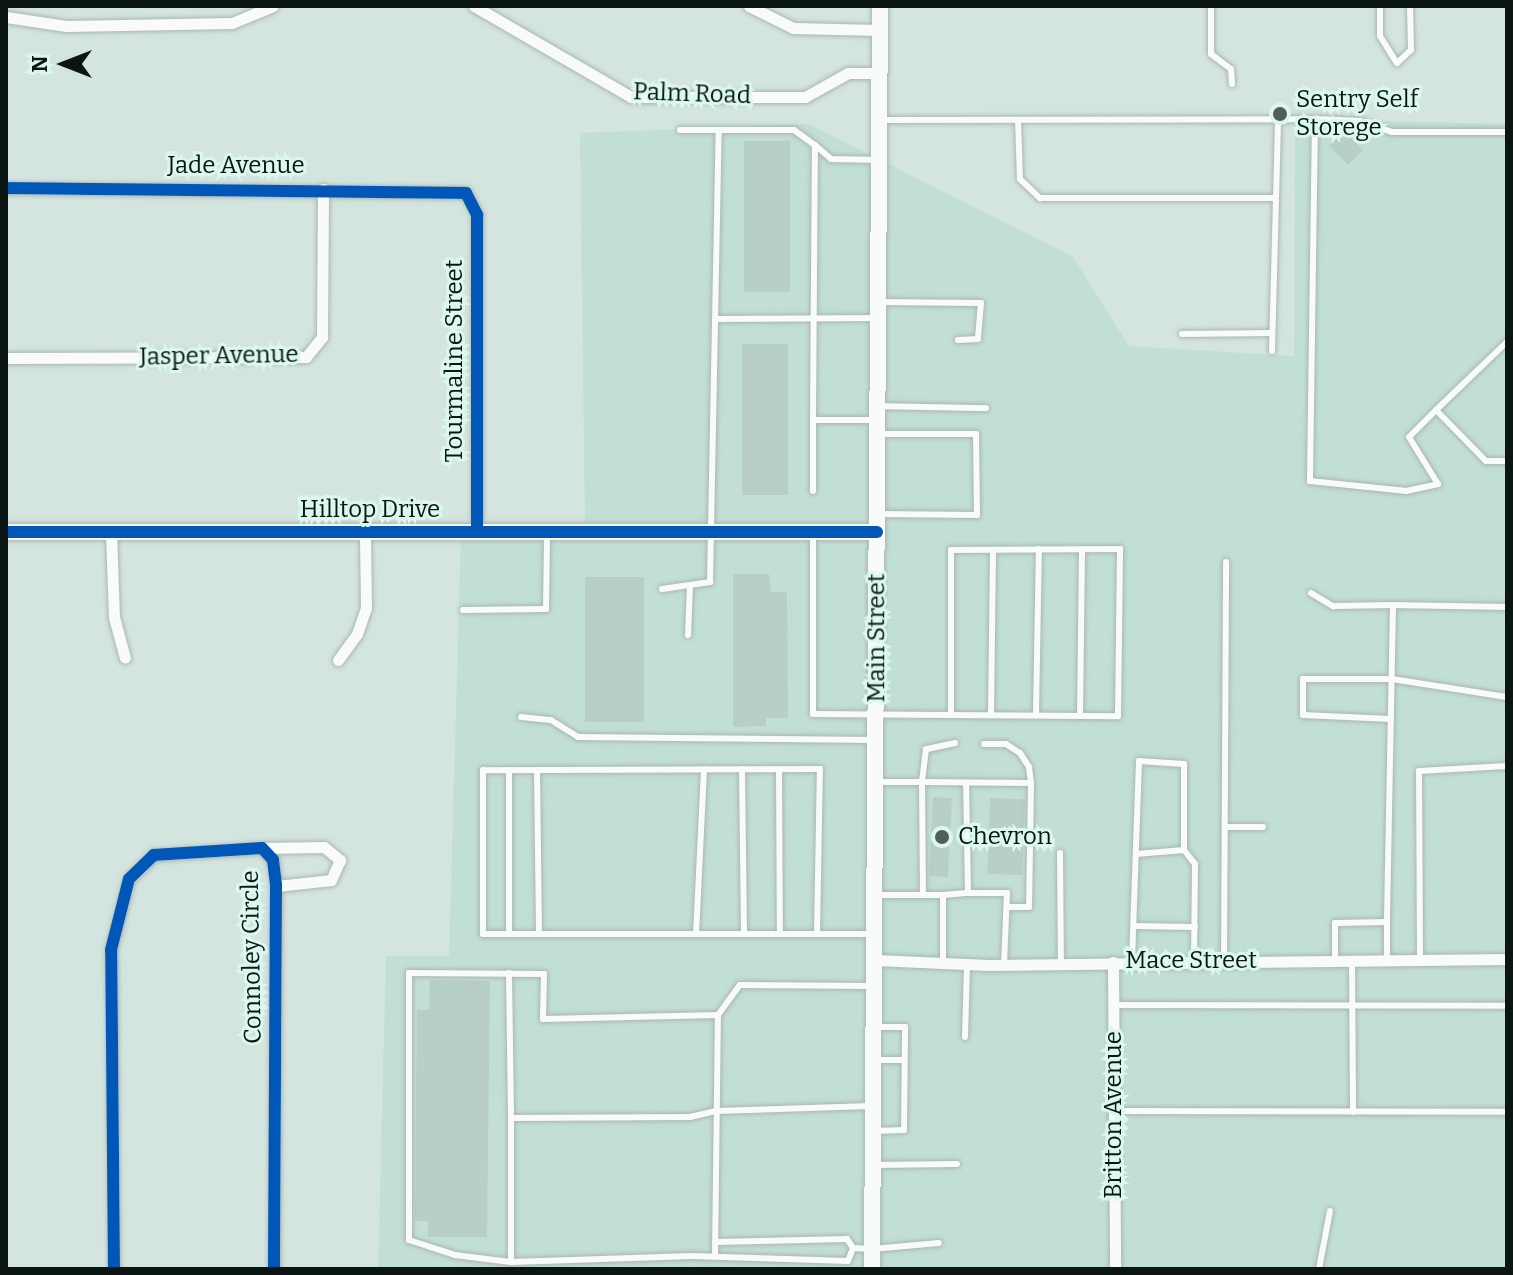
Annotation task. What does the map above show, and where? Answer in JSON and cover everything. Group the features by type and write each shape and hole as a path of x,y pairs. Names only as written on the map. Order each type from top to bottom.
{"main road":[{"name":"Main Street","path":"872,1269 880,6"},
{"name":"Hilltop Drive","path":"6,532 877,532"}],"street":[{"path":"6,17 66,26 232,23 273,6"},
{"name":"Palm Road","path":"474,6 631,97 805,97 848,73 879,73"},
{"path":"749,6 793,28 880,30"},
{"name":"Jade Avenue","path":"6,188 323,189 466,193"},
{"name":"Jasper Avenue","path":"6,358 306,357 322,337 323,189"},
{"name":"Tourmaline Street","path":"466,193 477,215 477,532"},
{"path":"111,532 114,617 125,658"},
{"path":"338,660 357,634 366,608 365,532"},
{"name":"Connoley Circle","path":"114,1269 111,950 129,879 154,855 324,847 340,860 331,880 276,886"},
{"name":"Connoley Circle","path":"262,848 273,860 276,886 274,1269"},
{"name":"Mace Street","path":"875,960 1004,965 1132,961 1507,959"},
{"name":"Britton Avenue","path":"1113,962 1115,1269"}],"lane":[{"path":"1211,6 1211,54 1231,69 1232,84"},
{"path":"1380,6 1380,36 1397,63 1411,50 1410,6"},
{"path":"1272,351 1278,119"},
{"path":"879,120 1315,119 1360,121 1392,132 1507,132"},
{"path":"1315,119 1310,481 1406,491 1438,484 1409,437 1507,342"},
{"path":"1018,120 1020,179 1040,198 1276,198"},
{"path":"680,130 794,130 831,159 879,160"},
{"path":"662,589 710,582 719,130"},
{"path":"813,491 815,145"},
{"path":"717,319 814,318 981,303 978,339 958,340"},
{"path":"1182,334 1272,333"},
{"path":"813,420 878,420 986,408"},
{"path":"1436,410 1486,461 1507,461"},
{"path":"877,514 977,515 976,434 878,420"},
{"path":"463,610 546,609 547,532"},
{"path":"813,532 813,714 1118,716 1120,549 951,550 951,714"},
{"path":"1036,715 1039,549"},
{"path":"1080,716 1082,549"},
{"path":"991,715 993,550"},
{"path":"1224,961 1226,562"},
{"path":"688,635 690,585"},
{"path":"1311,593 1333,606 1507,607"},
{"path":"1387,960 1393,605"},
{"path":"1391,719 1303,715 1303,679 1392,679 1507,697"},
{"path":"521,717 551,720 578,737 876,740"},
{"path":"923,895 922,782 926,749 955,743"},
{"path":"984,744 1006,744 1020,753 1029,767 1029,907 1007,907"},
{"path":"1132,961 1139,761 1184,764 1184,850 1195,864 1194,961"},
{"path":"1420,959 1419,771 1507,766"},
{"path":"696,934 704,769"},
{"path":"742,769 744,934"},
{"path":"779,769 780,934"},
{"path":"817,934 820,769 483,770 483,934 509,934 539,934 696,934 744,934 780,934 817,934 875,934"},
{"path":"509,770 509,934"},
{"path":"537,770 539,934"},
{"path":"876,782 1031,783"},
{"path":"966,783 968,893"},
{"path":"1225,827 1263,827"},
{"path":"1136,854 1184,850"},
{"path":"1060,853 1061,963"},
{"path":"875,895 1007,893 1004,965"},
{"path":"943,895 943,963"},
{"path":"1335,960 1335,923 1387,922"},
{"path":"1134,926 1195,927"},
{"path":"1352,960 1353,1112"},
{"path":"965,1037 967,964"},
{"path":"718,1015 543,1019 544,974 409,973 409,1240 455,1255 511,1262 715,1256 848,1261 853,1248"},
{"path":"509,973 511,1262"},
{"path":"715,1256 718,1015 740,985 875,986"},
{"path":"1113,1005 1352,1003 1507,1006"},
{"path":"873,1131 904,1130 905,1027 874,1027"},
{"path":"874,1060 904,1060"},
{"path":"511,1118 690,1117 717,1111 874,1105"},
{"path":"1114,1111 1507,1112"},
{"path":"873,1165 957,1164"},
{"path":"1319,1269 1330,1211"},
{"path":"715,1242 847,1239 853,1248"},
{"path":"853,1248 939,1243"}],"shaded area":[{"path":"1295,119 1507,124 1507,1269 378,1269 386,956 449,956 461,532 585,532 580,133 809,124 1073,257 1129,346 1294,356"}],"building":[{"path":"1344,131 1363,150 1348,165 1329,146"},
{"path":"744,141 790,141 790,292 744,292"},
{"path":"742,344 788,344 788,495 742,495"},
{"path":"733,574 769,574 771,592 787,592 788,718 766,718 766,726 733,727"},
{"path":"585,577 644,577 644,722 585,722"},
{"path":"933,797 952,798 948,877 929,876"},
{"path":"990,798 1025,799 1022,875 987,874"},
{"path":"430,980 490,981 487,1237 428,1237 428,1221 415,1221 417,1010 429,1010"}],"cycle path":[{"path":"6,188 466,193 477,215 477,532"},
{"path":"6,532 877,532"},
{"path":"114,1269 111,950 129,879 154,855 262,848 273,860 276,886 274,1269"}],"place":[{"name":"Sentry Self Storege","path":"1280,114"},
{"name":"Chevron","path":"942,837"}]}
